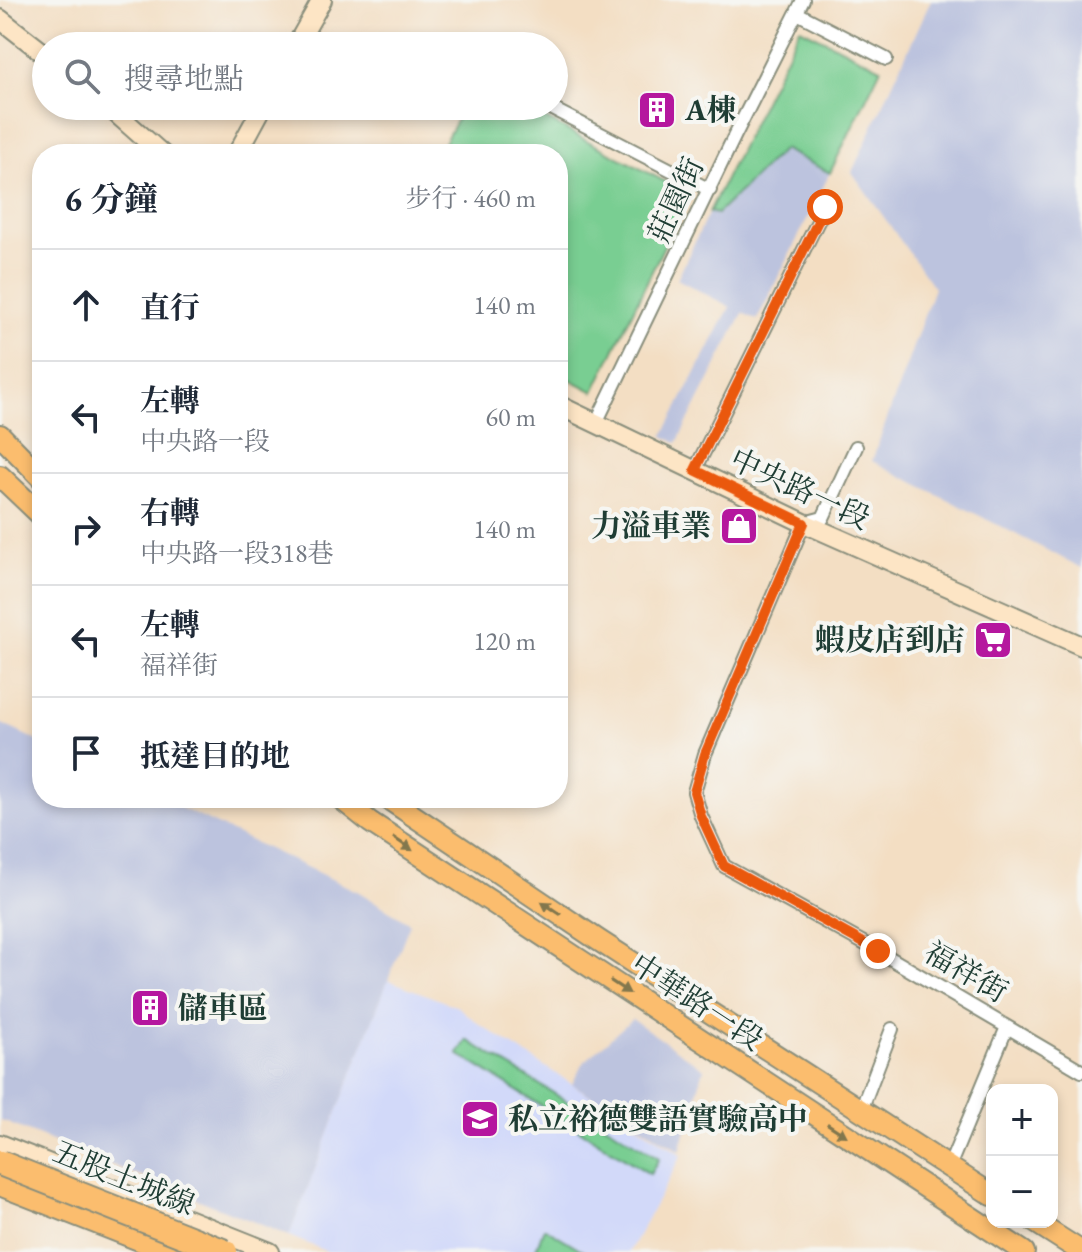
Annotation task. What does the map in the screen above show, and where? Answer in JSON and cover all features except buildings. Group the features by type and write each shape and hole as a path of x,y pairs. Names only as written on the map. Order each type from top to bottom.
{"highway":[{"name":"五股土城線","path":"0,1163 225,1252"},
{"name":"五股土城線","path":"0,1183 175,1252"}],"main road":[{"path":"0,435 32,468"},
{"path":"0,476 32,506"},
{"name":"中華路一段","path":"354,808 423,857 1024,1252"},
{"name":"中華路一段","path":"402,808 598,940 986,1191"},
{"path":"1044,1228 1082,1252"}],"street":[{"path":"304,32 322,0"},
{"name":"莊園街","path":"596,423 803,0"},
{"path":"797,13 886,59"},
{"path":"0,19 32,44"},
{"path":"568,117 710,190"},
{"path":"124,120 151,144"},
{"path":"242,144 255,120"},
{"path":"695,470 825,207"},
{"name":"中央路一段","path":"568,410 804,523 1082,646"},
{"path":"804,523 823,518 856,447"},
{"name":"福祥街","path":"804,523 705,754 694,792 701,816 724,866 878,951 1082,1071"},
{"path":"949,1167 1007,1027"},
{"path":"861,1110 892,1029"},
{"path":"0,1144 270,1252"},
{"path":"0,1171 202,1252"},
{"path":"63,1197 72,1172"}],"shaded area":[{"path":"931,0 1082,0 1082,568 872,461 934,288 852,172"},
{"path":"783,149 830,173 757,320 743,313 677,443 663,436 730,307 677,279 709,212 717,214"},
{"path":"0,723 32,738 32,808 181,808 359,892 410,923 289,1236 0,1120"},
{"name":"私立裕德雙語實驗高中","path":"388,980 458,1007 479,1024 682,1155 629,1252 328,1252 289,1236"},
{"path":"632,1019 704,1069 680,1151 572,1084 583,1063"}],"green space":[{"path":"800,28 881,68 830,173 783,149 717,214 709,212"},
{"path":"456,120 548,120 689,194 594,392 568,378 568,144 443,144"},
{"path":"467,1040 659,1158 650,1174 458,1054"},
{"path":"545,1228 585,1252 535,1252"}],"place":[{"name":"A棟","path":"657,110"},
{"name":"力溢車業","path":"739,526"},
{"name":"蝦皮店到店","path":"993,640"},
{"name":"儲車區","path":"150,1008"},
{"name":"私立裕德雙語實驗高中","path":"480,1119"}],"route":[{"path":"825,207 695,470 804,523 705,754 694,792 701,816 724,866 878,951"}]}
